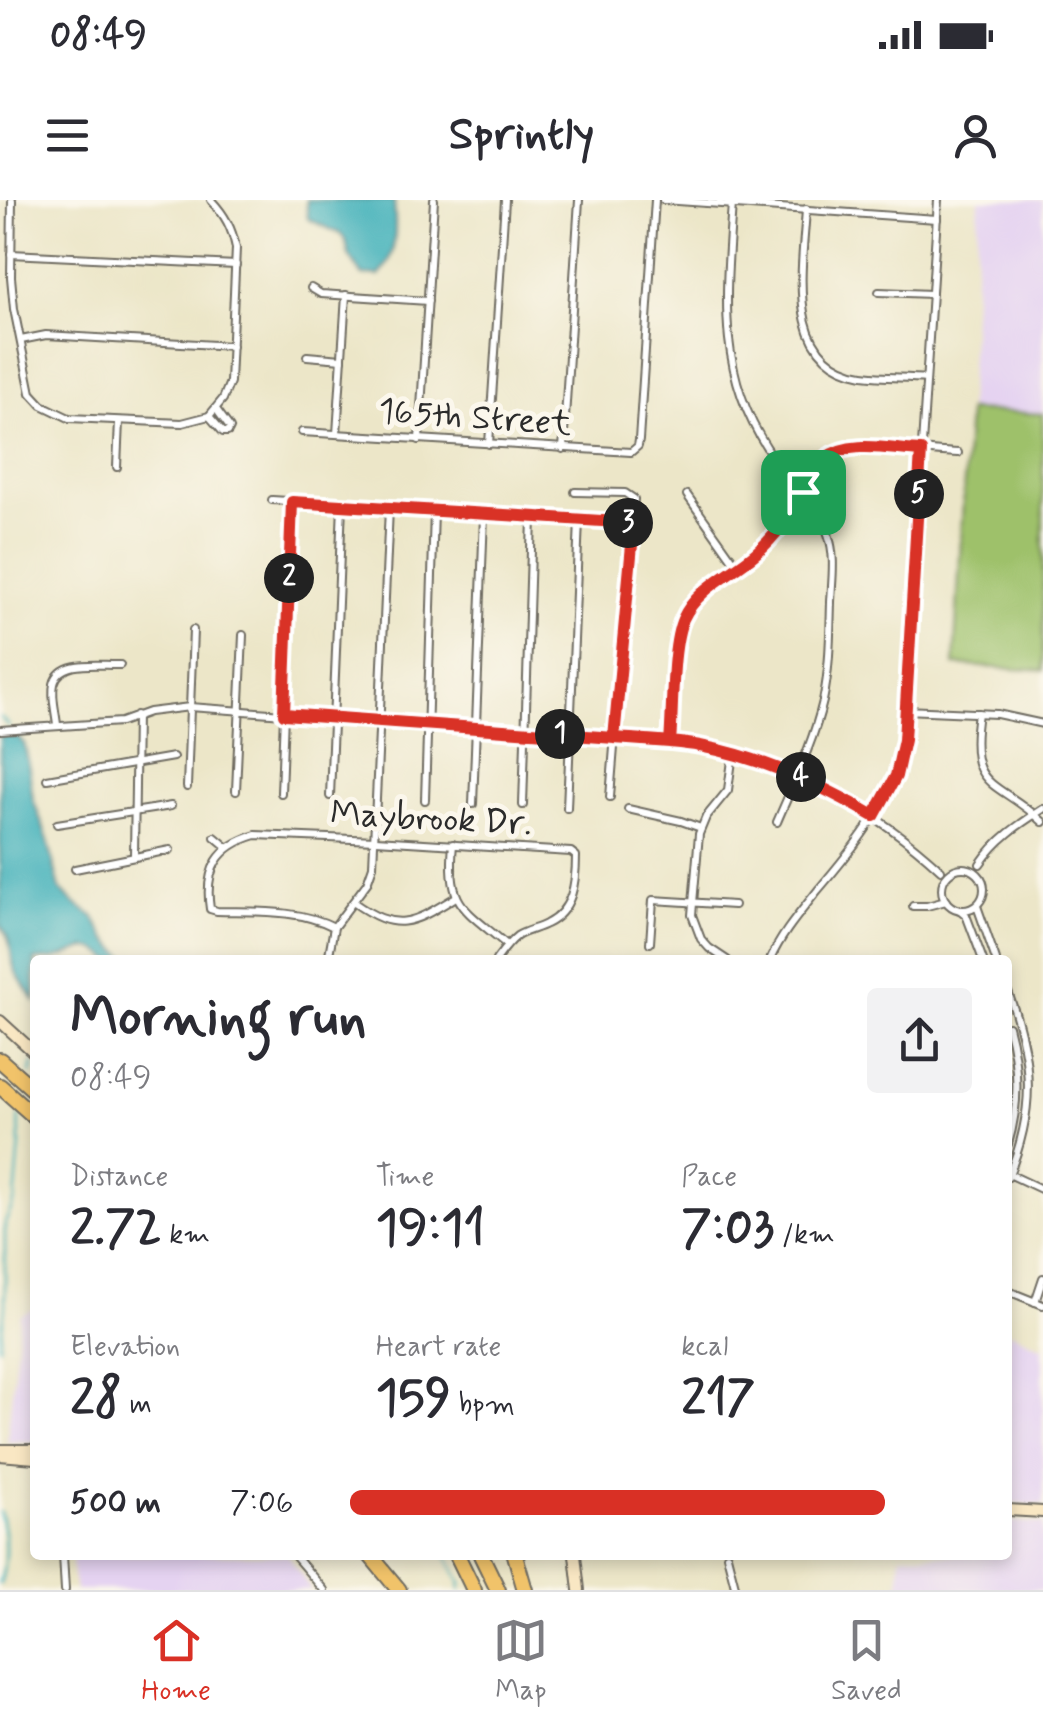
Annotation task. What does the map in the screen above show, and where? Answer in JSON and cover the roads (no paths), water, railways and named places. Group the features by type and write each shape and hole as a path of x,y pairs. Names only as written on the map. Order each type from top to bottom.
{"highway":[{"path":"0,1060 30,1087"},
{"path":"0,1086 30,1113"},
{"path":"374,1560 399,1590"},
{"path":"459,1560 474,1590"},
{"path":"483,1560 498,1590"},
{"path":"516,1560 525,1590"}],"main road":[{"path":"0,1021 30,1048"},
{"path":"0,1452 30,1455"},
{"path":"0,1452 16,1457 30,1456"},
{"path":"1012,1510 1043,1512"},
{"path":"576,1560 579,1590"}],"street":[{"path":"12,200 14,309 32,393 42,405 69,418 182,423 210,416 230,382 236,248 232,229 211,200"},
{"path":"418,440 434,200"},
{"path":"489,444 505,200"},
{"path":"563,449 580,200"},
{"name":"165th Street","path":"302,432 625,453 635,449 639,440 655,200"},
{"path":"663,200 937,218"},
{"path":"772,955 784,932 874,816 890,790 899,764 904,740 938,200"},
{"path":"732,204 726,302 734,374 764,444 824,523 833,556 826,683 813,736 777,822"},
{"path":"806,210 801,300 804,321 813,341 826,356 851,371 926,379"},
{"path":"11,254 236,265"},
{"path":"311,288 321,294 428,300"},
{"path":"879,292 932,294"},
{"path":"337,434 346,295"},
{"path":"21,340 46,335 232,346"},
{"path":"306,356 342,358"},
{"path":"210,416 223,432 228,432 228,424 216,409"},
{"path":"116,467 120,421"},
{"path":"670,742 678,639 684,618 705,590 738,568 781,528 820,463 840,450 863,448 958,453"},
{"path":"574,492 634,498 610,798"},
{"path":"687,495 738,568"},
{"path":"272,500 634,523"},
{"path":"281,793 292,502"},
{"path":"330,796 342,505"},
{"path":"329,955 334,926 371,876 376,840 389,508"},
{"path":"425,800 434,512"},
{"path":"473,804 484,515"},
{"path":"522,805 532,518"},
{"path":"567,808 579,520"},
{"path":"186,787 193,630"},
{"path":"236,792 242,635"},
{"path":"57,725 54,685 62,671 72,666 120,665"},
{"path":"0,730 122,722 190,706 670,742 732,753 796,775 845,799 916,848 940,870 946,901 966,915 981,955"},
{"path":"905,710 1016,716 1043,724"},
{"path":"978,713 976,751 981,773 990,784 1043,822"},
{"path":"134,856 136,716"},
{"path":"720,955 701,939 692,915 701,828 728,790 732,753"},
{"path":"46,779 172,757"},
{"path":"57,824 170,806"},
{"path":"628,809 701,828"},
{"path":"940,870 980,864 998,840 1043,810"},
{"name":"Maybrook Dr.","path":"227,848 237,840 256,836 572,852 576,856 574,890 569,902 559,916 507,945"},
{"path":"215,837 227,848 210,874 210,909 303,915 334,926"},
{"path":"453,844 451,876 456,897 507,945 500,955"},
{"path":"75,869 170,850"},
{"path":"959,910 977,906 984,895 980,864"},
{"path":"967,868 982,879"},
{"path":"943,882 952,870"},
{"path":"353,902 380,919 402,922 456,897"},
{"path":"650,943 653,900 734,905"},
{"path":"914,906 946,901"},
{"path":"977,906 994,955"},
{"path":"1012,1004 1025,1045 1029,1074 1022,1138 1012,1164"},
{"path":"1012,1043 1017,1097 1012,1129"},
{"path":"1013,1047 1025,1045"},
{"path":"1012,1177 1043,1190"},
{"path":"1012,1293 1039,1304 1043,1278"},
{"path":"63,1560 65,1590"},
{"path":"298,1560 324,1590"},
{"path":"728,1560 736,1590"}],"water":[{"path":"306,200 394,200 393,250 379,276 362,275 341,234 308,219"},
{"path":"0,736 19,738 24,743 33,799 60,889 93,916 106,938 123,955 104,955 86,948 67,955 30,955 30,994 16,973 8,938 0,925"}],"waterway":[{"path":"0,717 9,726"},
{"path":"0,1347 5,1306 5,1223 15,1200 19,1116"},
{"path":"0,1512 5,1548 0,1584"},
{"path":"449,1560 461,1583 460,1590"}]}
